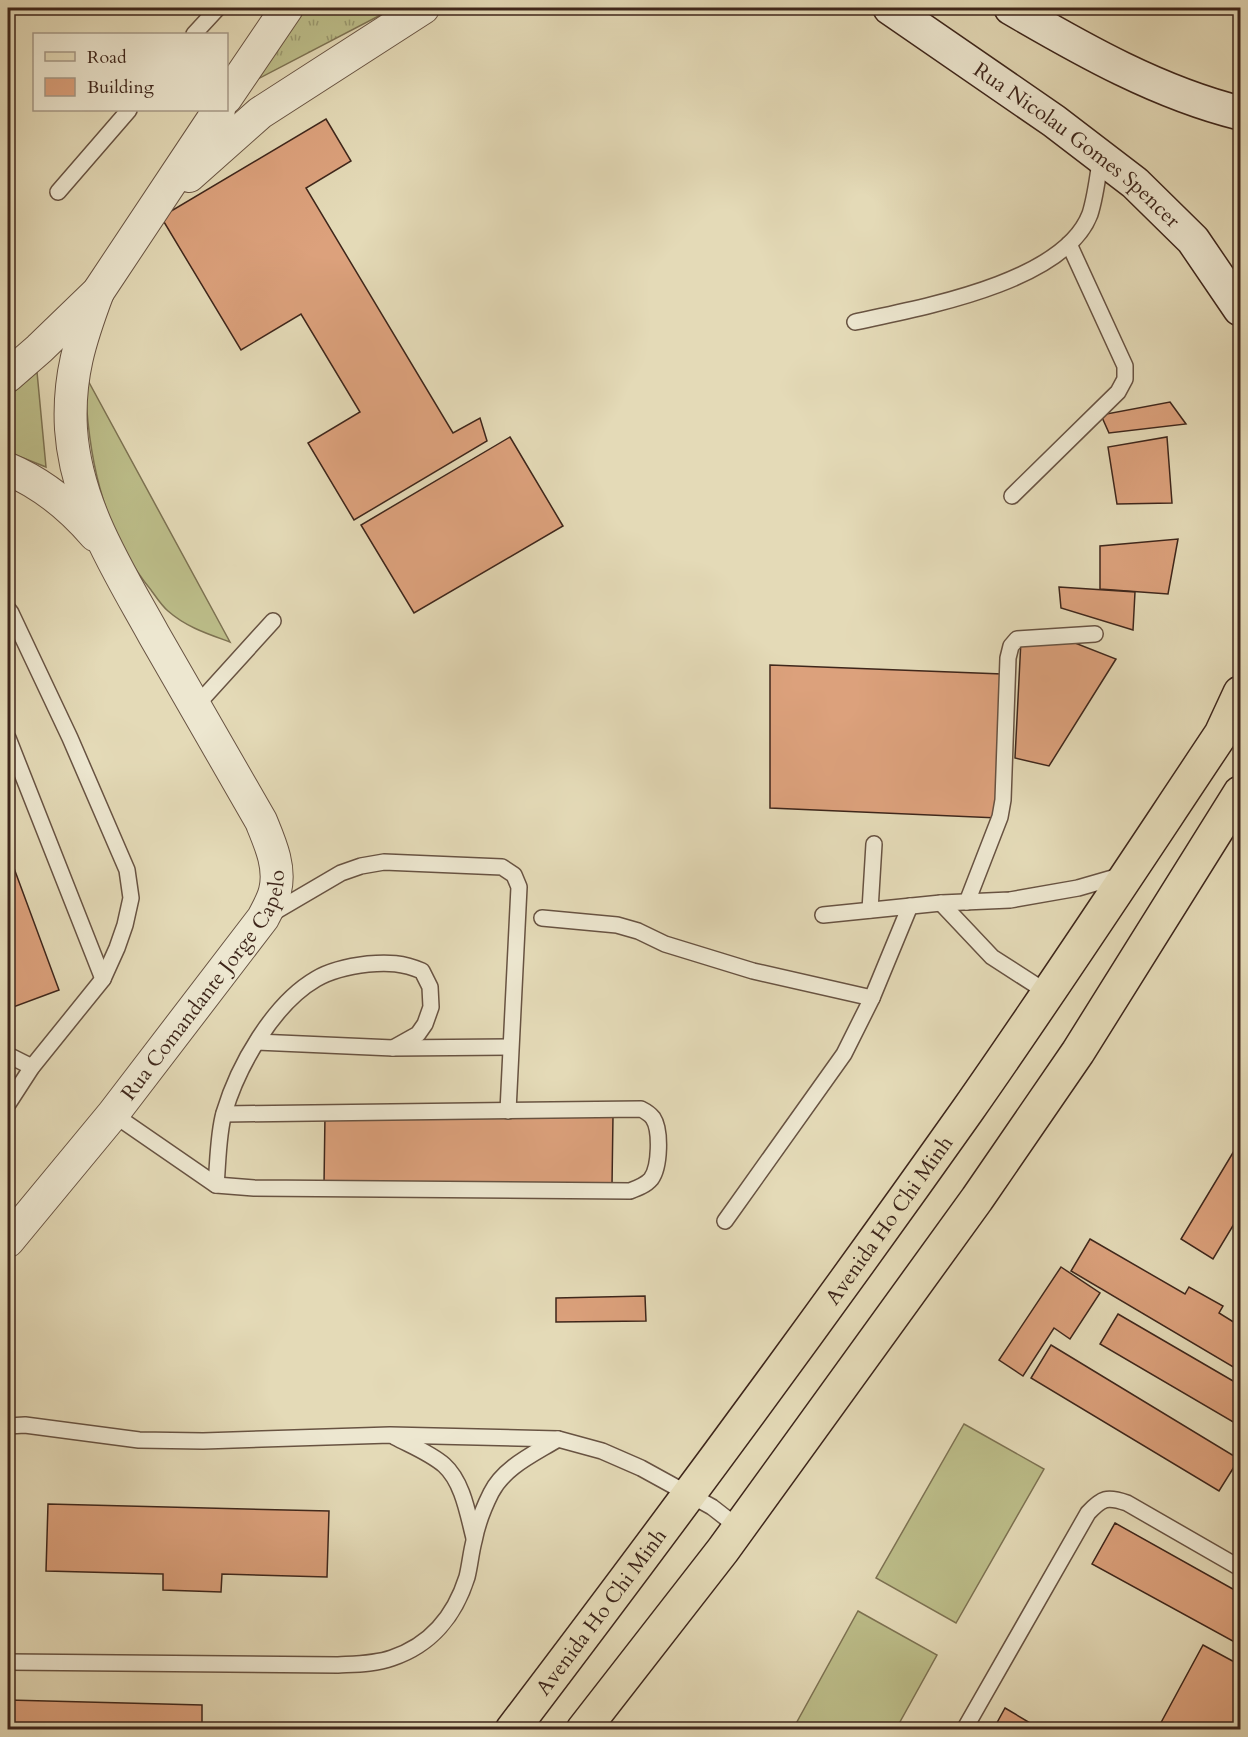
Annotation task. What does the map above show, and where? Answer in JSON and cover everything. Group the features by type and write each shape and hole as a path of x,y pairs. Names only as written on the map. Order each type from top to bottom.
{"main road":[{"name":"Avenida Ho Chi Minh","path":"512,1730 691,1494 836,1295 1048,993 1221,734 1240,693"},
{"path":"583,1730 739,1528 977,1199 1078,1052 1240,793"}],"street":[{"path":"228,95 287,8"},
{"path":"154,207 260,113 423,8"},
{"name":"Rua Nicolau Gomes Spencer","path":"890,8 1101,155 1135,183 1193,240 1240,309"},
{"path":"1011,8 1129,71 1212,106 1240,113"},
{"path":"8,376 98,292 218,111"},
{"name":"Rua Comandante Jorge Capelo","path":"8,1241 113,1114 263,918 275,891 276,866 271,845 261,821 105,547 83,490 75,461 71,430 73,370 81,339 98,292"},
{"name":"Rua Comandante Jorge Capelo","path":"8,469 25,476 54,496 82,520 105,547"}],"lane":[{"path":"196,33 218,8"},
{"path":"58,192 128,111"},
{"path":"855,322 954,300 1004,283 1053,256 1070,244 1089,214 1101,155"},
{"path":"1012,496 1118,392 1125,379 1125,366 1070,244"},
{"path":"8,609 70,738 127,870 131,898 125,925 103,979 32,1067 8,1104"},
{"path":"195,707 273,621"},
{"path":"967,902 992,839 1001,809 1008,658 1011,646 1017,639 1095,634"},
{"path":"8,738 103,979"},
{"path":"870,910 874,844"},
{"path":"263,918 341,873 361,866 384,862 502,867 514,875 519,887 508,1110"},
{"path":"823,915 941,903 1010,900 1078,888 1128,873"},
{"path":"941,903 992,957 1048,993"},
{"path":"725,1221 844,1054 873,998 910,906"},
{"path":"542,918 617,925 638,931 665,944 753,971 873,998"},
{"path":"216,1185 224,1114 238,1077 257,1042 277,1014 297,993 317,978 352,966 384,962 404,963 422,970 430,987 430,1007 425,1024 417,1034 393,1048"},
{"path":"257,1042 393,1048 510,1047"},
{"path":"8,1055 32,1067"},
{"path":"113,1114 216,1185 254,1188 630,1191 651,1179 657,1168 658,1129 652,1116 641,1109 224,1114"},
{"path":"8,1426 25,1425 139,1440 203,1442 390,1435 558,1439 602,1450 641,1468 691,1494 739,1528"},
{"path":"390,1435 446,1466 456,1480 463,1497 474,1538"},
{"path":"8,1662 338,1665 372,1663 412,1650 431,1637 445,1622 457,1600 467,1576 474,1538 491,1492 505,1474 520,1462 558,1439"},
{"path":"964,1730 1088,1513 1099,1502 1113,1498 1127,1503 1240,1568"}],"green space":[{"path":"301,8 394,8 254,81"},
{"path":"37,372 46,467 8,452 8,397"},
{"path":"85,375 230,642 190,626 166,609 134,566 120,542 100,488 94,461 86,404"},
{"path":"964,1424 1044,1469 956,1623 876,1578"},
{"path":"858,1611 937,1655 896,1729 793,1729"}],"building":[{"path":"326,119 351,161 306,188 453,433 480,418 487,441 354,520 308,443 360,412 301,314 241,350 161,217"},
{"path":"1170,402 1186,424 1109,433 1101,415"},
{"path":"510,437 563,526 414,613 361,525"},
{"path":"1167,437 1172,503 1117,504 1108,447"},
{"path":"1178,539 1168,594 1100,589 1100,546"},
{"path":"1059,587 1135,592 1133,630 1061,608"},
{"path":"1021,640 1070,641 1116,659 1049,766 1015,758"},
{"path":"770,665 1002,674 998,818 770,808"},
{"path":"8,852 59,990 8,1009"},
{"path":"325,1115 613,1116 612,1186 324,1185"},
{"path":"1240,1141 1240,1214 1213,1259 1181,1239"},
{"path":"1090,1239 1185,1294 1189,1287 1223,1306 1219,1313 1240,1326 1240,1371 1071,1271"},
{"path":"1061,1267 1100,1293 1070,1339 1054,1328 1023,1376 999,1360"},
{"path":"645,1296 646,1321 556,1322 556,1298"},
{"path":"1118,1314 1240,1385 1240,1426 1100,1344"},
{"path":"1051,1345 1239,1459 1219,1491 1031,1378"},
{"path":"48,1504 329,1511 327,1577 222,1574 221,1592 163,1590 163,1574 46,1571"},
{"path":"1115,1523 1240,1593 1240,1645 1092,1564"},
{"path":"1203,1645 1240,1665 1240,1730 1157,1730"},
{"path":"8,1700 202,1705 202,1730 8,1730"},
{"path":"1005,1708 1042,1730 993,1730"}]}
